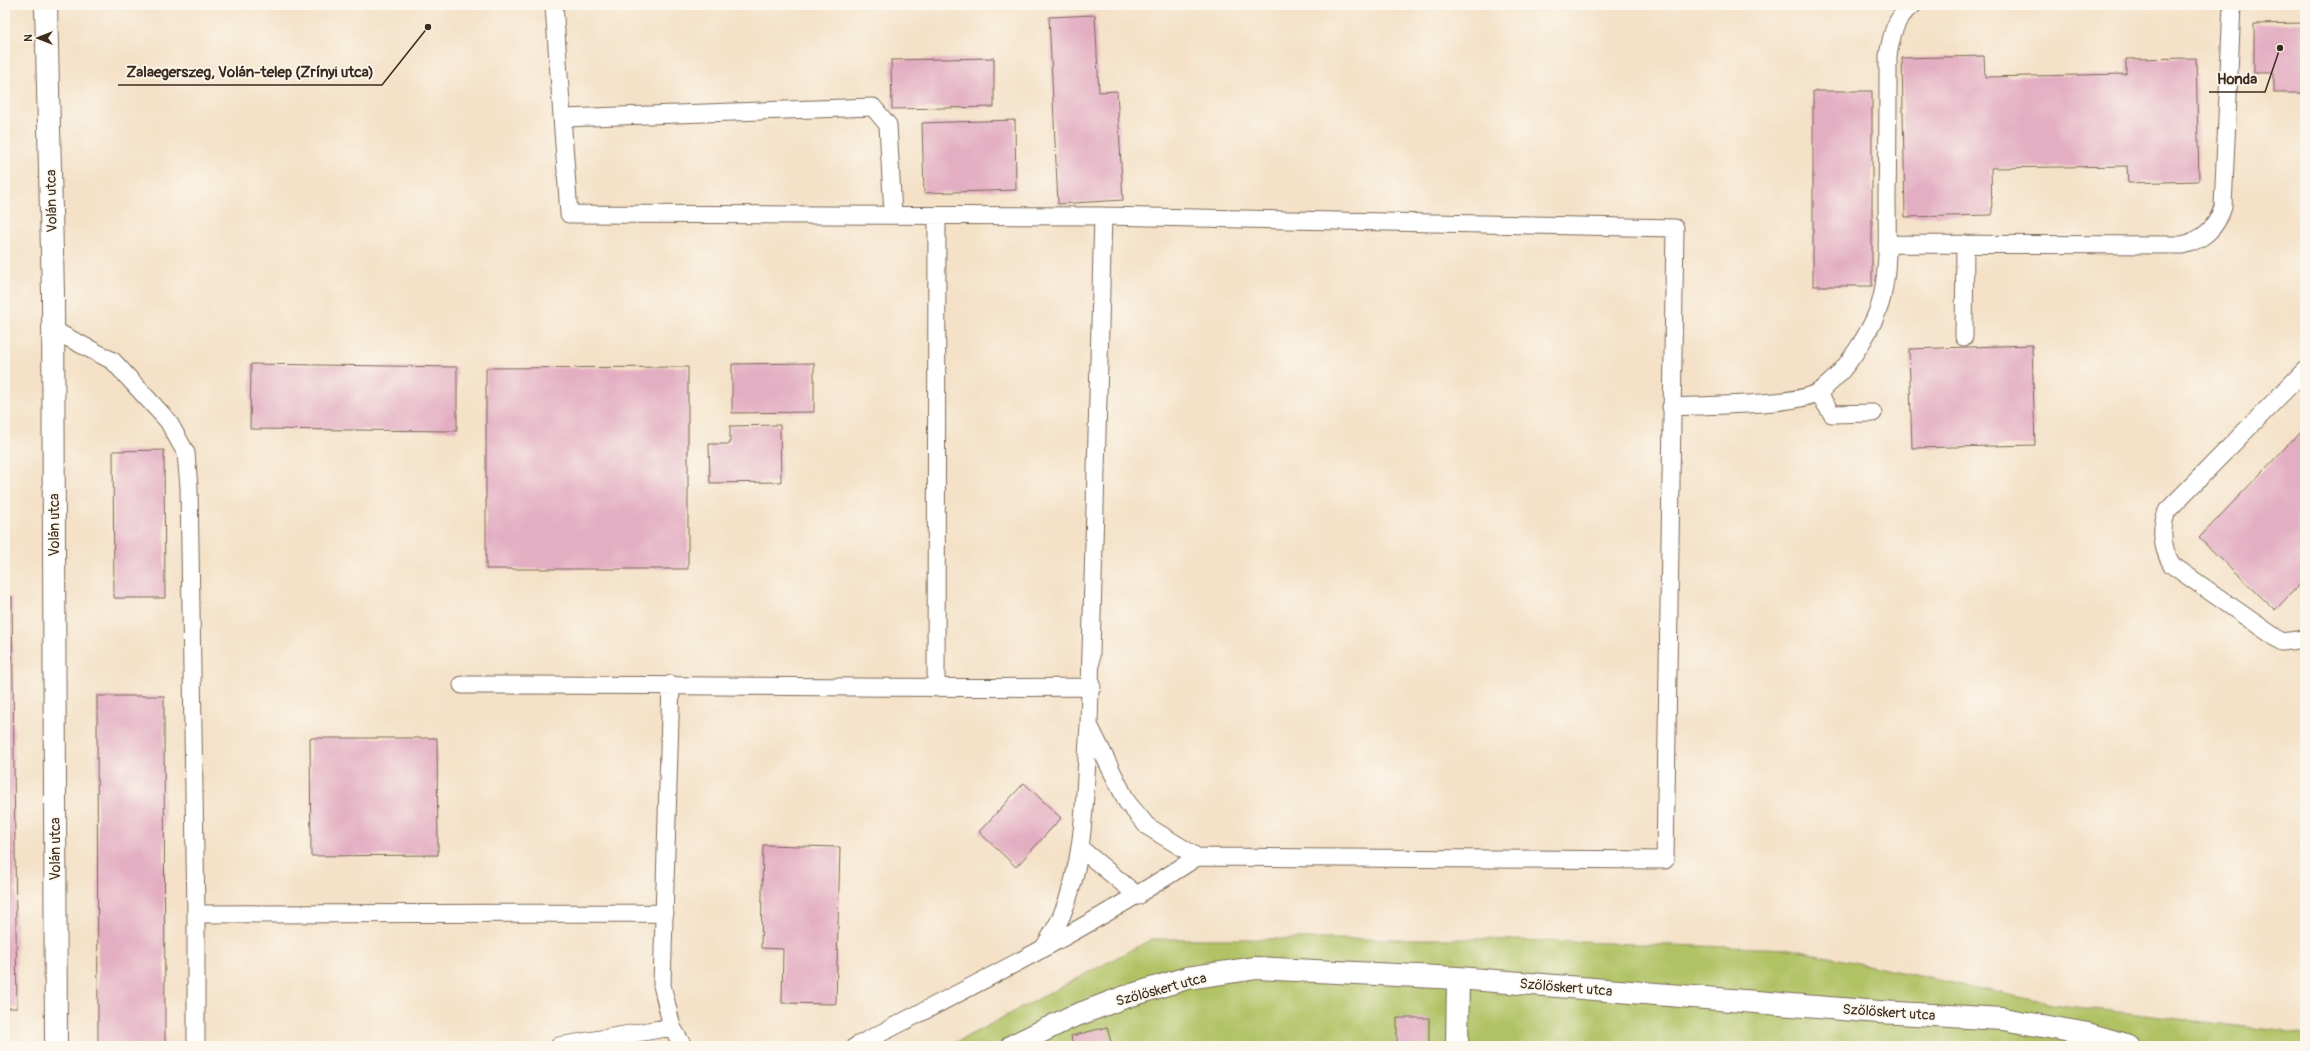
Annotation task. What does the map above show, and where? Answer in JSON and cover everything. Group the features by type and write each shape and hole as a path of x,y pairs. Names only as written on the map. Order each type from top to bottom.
{"street":[{"name":"Volán utca","path":"46,5 53,330 56,1046"},
{"name":"Szőlőskert utca","path":"1012,1046 1069,1018 1122,998 1187,978 1256,968 1458,978 1879,1012 2003,1019 2088,1034 2129,1046"},
{"path":"1457,1046 1458,978"}],"lane":[{"path":"554,5 569,214 1103,216 1675,228 1665,860 1197,857 1147,826 1127,802 1089,725"},
{"path":"1671,407 1796,400 1818,393 1838,373 1860,344 1878,312 1883,292 1887,244 1888,56 1894,29 1900,16 1913,5"},
{"path":"1887,244 2182,245 2196,242 2208,233 2219,219 2223,208 2232,5"},
{"path":"563,118 873,107 888,125 893,215"},
{"path":"936,688 937,216"},
{"path":"1043,950 1063,911 1071,889 1080,848 1092,687 1103,216"},
{"path":"1964,337 1965,244"},
{"path":"53,330 113,361 168,421 186,453 189,487 196,914 196,1046"},
{"path":"2305,370 2167,511 2163,521 2165,553 2172,565 2282,642 2305,639"},
{"path":"1818,393 1832,414 1873,413"},
{"path":"462,685 671,684 936,688 1092,687"},
{"path":"671,684 662,985 672,1027 683,1046"},
{"path":"1080,848 1138,896"},
{"path":"856,1046 1043,950 1138,896 1197,857"},
{"path":"196,914 665,913"},
{"path":"559,1046 672,1027"}],"green space":[{"path":"1152,939 1483,939 1791,949 2052,1004 2305,1034 2305,1046 949,1046"}],"building":[{"path":"1095,15 1099,92 1117,91 1123,200 1058,204 1049,17"},
{"path":"2305,23 2305,93 2274,93 2274,73 2254,73 2254,24"},
{"path":"1984,56 1985,77 2126,74 2126,59 2196,58 2199,181 2128,183 2127,166 1991,168 1992,215 1905,217 1902,58"},
{"path":"994,58 994,107 892,109 891,60"},
{"path":"1813,91 1872,91 1872,286 1813,286"},
{"path":"1015,120 1016,190 924,193 922,123"},
{"path":"6,242 7,416 5,416"},
{"path":"2032,345 2035,445 1912,448 1909,349"},
{"path":"814,363 814,412 732,413 732,364"},
{"path":"251,364 457,367 457,431 250,429"},
{"path":"688,367 688,569 486,569 486,368"},
{"path":"780,425 781,482 710,483 709,444 730,444 730,426"},
{"path":"2305,427 2305,579 2275,610 2199,538"},
{"path":"164,450 165,598 114,598 113,451"},
{"path":"5,597 12,597 17,1008 5,1008"},
{"path":"97,696 164,696 165,1046 98,1046"},
{"path":"310,738 437,738 438,855 311,856"},
{"path":"1024,783 1061,818 1016,867 979,832"},
{"path":"763,845 840,847 836,1004 782,1003 783,949 761,948"},
{"path":"1397,1018 1429,1018 1429,1046 1397,1046"},
{"path":"1107,1027 1112,1046 1073,1046 1071,1036"}],"place":[{"name":"Zalaegerszeg, Volán-telep (Zrínyi utca)","path":"428,27"},
{"name":"Honda","path":"2280,48"}]}
